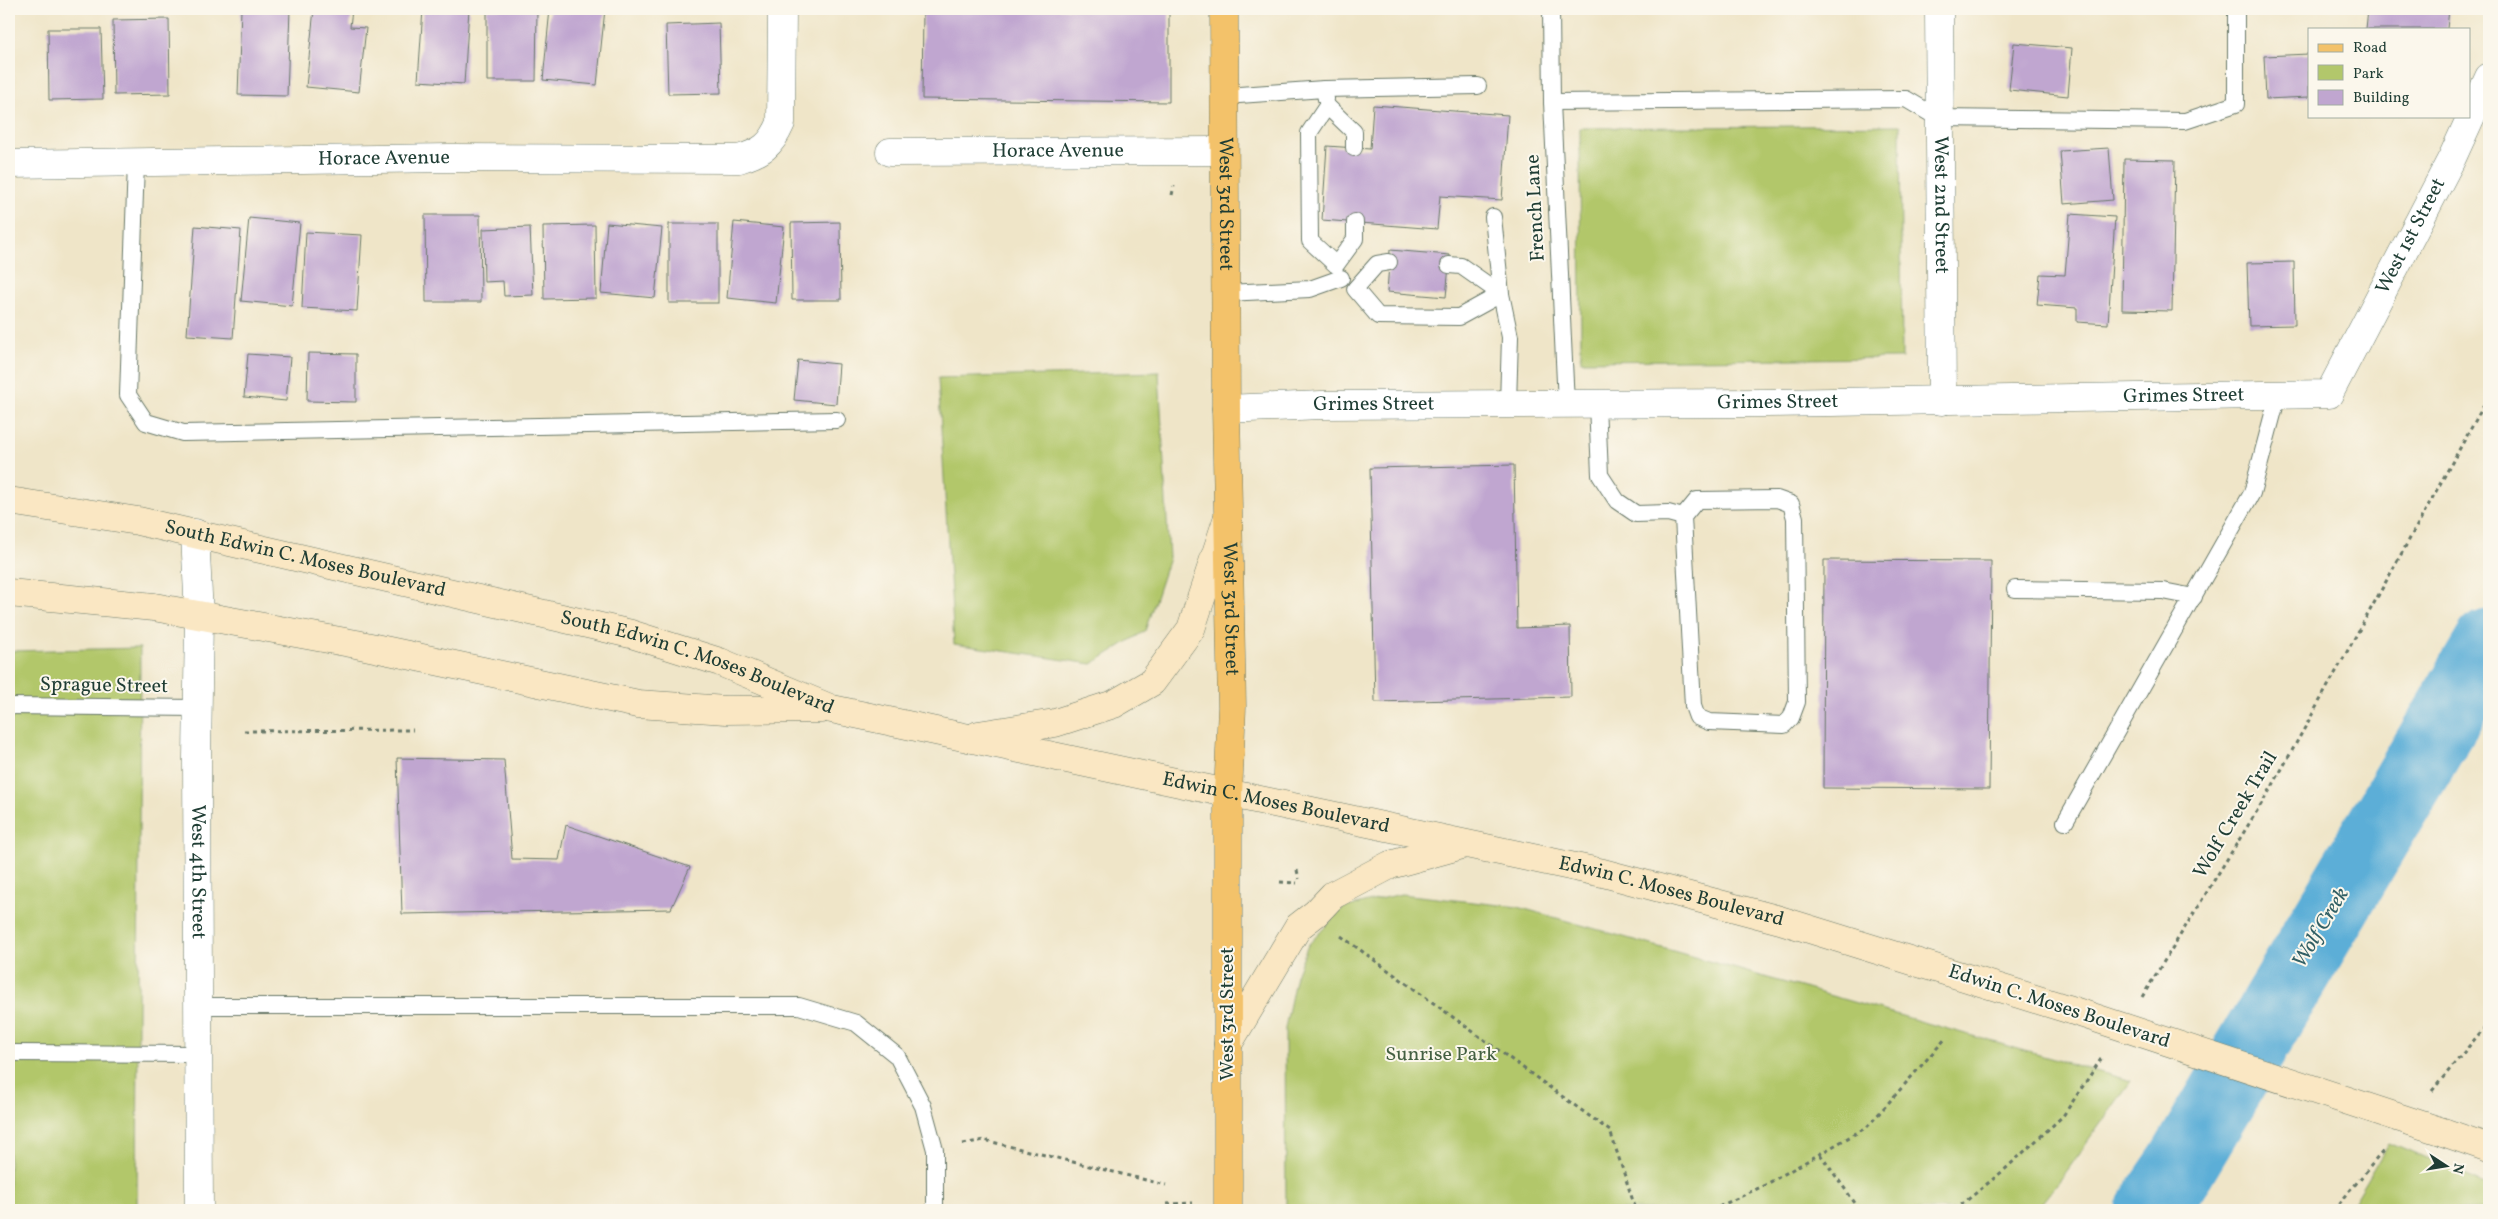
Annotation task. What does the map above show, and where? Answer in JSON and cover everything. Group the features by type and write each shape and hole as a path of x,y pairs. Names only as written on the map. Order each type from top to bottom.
{"main road":[{"name":"West 3rd Street","path":"1224,9 1226,409 1232,707 1228,794 1228,1210"},
{"name":"South Edwin C. Moses Boulevard","path":"9,501 138,520 631,634 720,662 832,709"},
{"path":"962,738 1056,723 1114,704 1152,682 1190,629 1229,517"},
{"name":"South Edwin C. Moses Boulevard","path":"9,593 154,607 356,644 638,704 726,710 832,709"},
{"name":"Edwin C. Moses Boulevard","path":"832,709 1603,872 1771,918 2074,1011 2489,1148"},
{"path":"1228,1044 1298,927 1316,913 1333,895 1390,864 1467,844"}],"street":[{"name":"Horace Avenue","path":"9,164 450,158 739,159 758,153 774,139 781,124 782,9"},
{"name":"West 2nd Street","path":"1939,9 1938,118 1942,401"},
{"name":"West 1st Street","path":"2329,394 2452,158 2489,77"},
{"name":"Horace Avenue","path":"890,152 1224,151"},
{"name":"Grimes Street","path":"1226,409 1321,405 1942,401 2329,394"},
{"name":"West 4th Street","path":"194,533 199,616 199,1210"}],"lane":[{"name":"French Lane","path":"1551,9 1552,102 1566,404"},
{"path":"1552,102 1906,99 1938,118 2185,121 2236,104 2236,9"},
{"path":"1225,96 1324,89 1478,86"},
{"path":"1324,89 1327,106 1354,132 1354,148"},
{"path":"1327,106 1309,133 1310,241 1378,316 1459,317 1501,294"},
{"path":"136,163 128,395 146,422 183,433 837,420"},
{"path":"1494,217 1501,294 1510,337 1508,404"},
{"path":"1226,293 1310,289 1339,271 1355,239 1355,222"},
{"path":"1355,289 1376,264 1389,262"},
{"path":"1449,265 1462,266 1501,294"},
{"path":"2065,822 2252,492 2278,395"},
{"path":"1597,404 1600,475 1617,501 1636,514 1668,513 1683,517"},
{"path":"1777,499 1791,504 1795,518 1797,702 1791,718 1784,725 1709,722 1697,717 1693,706 1683,517 1697,500 1777,499"},
{"path":"2015,589 2163,591 2194,597"},
{"name":"Sprague Street","path":"9,706 198,708"},
{"path":"199,1006 799,1006 856,1023 897,1056 923,1106 936,1150 935,1210"},
{"path":"9,1053 200,1054"}],"path":[{"path":"1172,195 1181,151"},
{"name":"Wolf Creek Trail","path":"2138,1003 2165,963 2273,784 2489,396"},
{"path":"244,731 413,730"},
{"path":"1280,882 1300,883"},
{"path":"1334,932 1610,1131 1636,1210"},
{"path":"1712,1210 1765,1185 1868,1127 1945,1039"},
{"path":"1955,1210 2003,1171 2063,1116 2106,1052"},
{"path":"936,1150 984,1140 1166,1185"},
{"path":"1820,1154 1860,1210"}],"green space":[{"path":"1900,125 1902,358 1581,361 1580,128"},
{"path":"1159,372 1169,558 1145,631 1092,664 954,644 938,378"},
{"path":"140,648 137,1210 9,1210 9,651"},
{"name":"Sunrise Park","path":"1401,894 1518,907 2131,1081 2064,1175 2036,1210 1286,1210 1285,1028 1296,975 1308,945 1343,908"},
{"path":"2389,1143 2489,1186 2489,1210 2349,1210"}],"building":[{"path":"241,9 290,9 287,96 238,95"},
{"path":"314,9 352,9 350,27 366,28 359,92 306,87"},
{"path":"423,9 469,9 464,84 418,81"},
{"path":"487,9 537,9 536,81 487,81"},
{"path":"550,9 605,9 597,85 543,80"},
{"path":"923,9 1169,9 1169,102 922,99"},
{"path":"2368,9 2449,9 2447,28 2366,28"},
{"path":"169,19 170,94 114,95 113,20"},
{"path":"719,23 721,93 668,94 666,25"},
{"path":"48,29 101,29 103,99 49,100"},
{"path":"2014,43 2072,48 2068,96 2009,90"},
{"path":"2308,54 2308,97 2266,99 2264,56"},
{"path":"1373,105 1508,115 1502,200 1440,196 1437,229 1322,220 1327,146 1370,149"},
{"path":"2109,148 2113,200 2064,204 2060,151"},
{"path":"2124,159 2175,160 2172,311 2122,310"},
{"path":"2070,214 2115,217 2108,324 2077,322 2077,308 2037,305 2040,274 2065,275"},
{"path":"425,215 480,215 481,302 426,302"},
{"path":"249,218 300,223 292,306 241,301"},
{"path":"734,222 784,227 776,303 727,298"},
{"path":"840,222 841,300 792,300 791,223"},
{"path":"607,223 662,228 655,298 601,293"},
{"path":"669,224 718,224 718,303 669,303"},
{"path":"595,225 596,298 544,299 543,226"},
{"path":"195,226 241,230 233,338 187,335"},
{"path":"530,227 533,295 504,296 503,281 484,282 483,229"},
{"path":"306,232 362,235 357,311 302,308"},
{"path":"1390,250 1450,255 1446,297 1387,292"},
{"path":"2294,262 2295,325 2249,326 2247,263"},
{"path":"308,353 356,354 356,402 307,401"},
{"path":"248,354 290,357 286,401 244,397"},
{"path":"798,360 839,364 836,404 794,400"},
{"path":"1514,465 1517,628 1570,626 1571,697 1375,702 1370,468"},
{"path":"1824,560 1991,561 1989,789 1823,788"},
{"path":"397,758 504,760 512,859 559,860 566,825 690,867 671,909 402,914"}],"waterway":[{"name":"Wolf Creek","path":"2151,1210 2181,1166 2489,645"}]}
